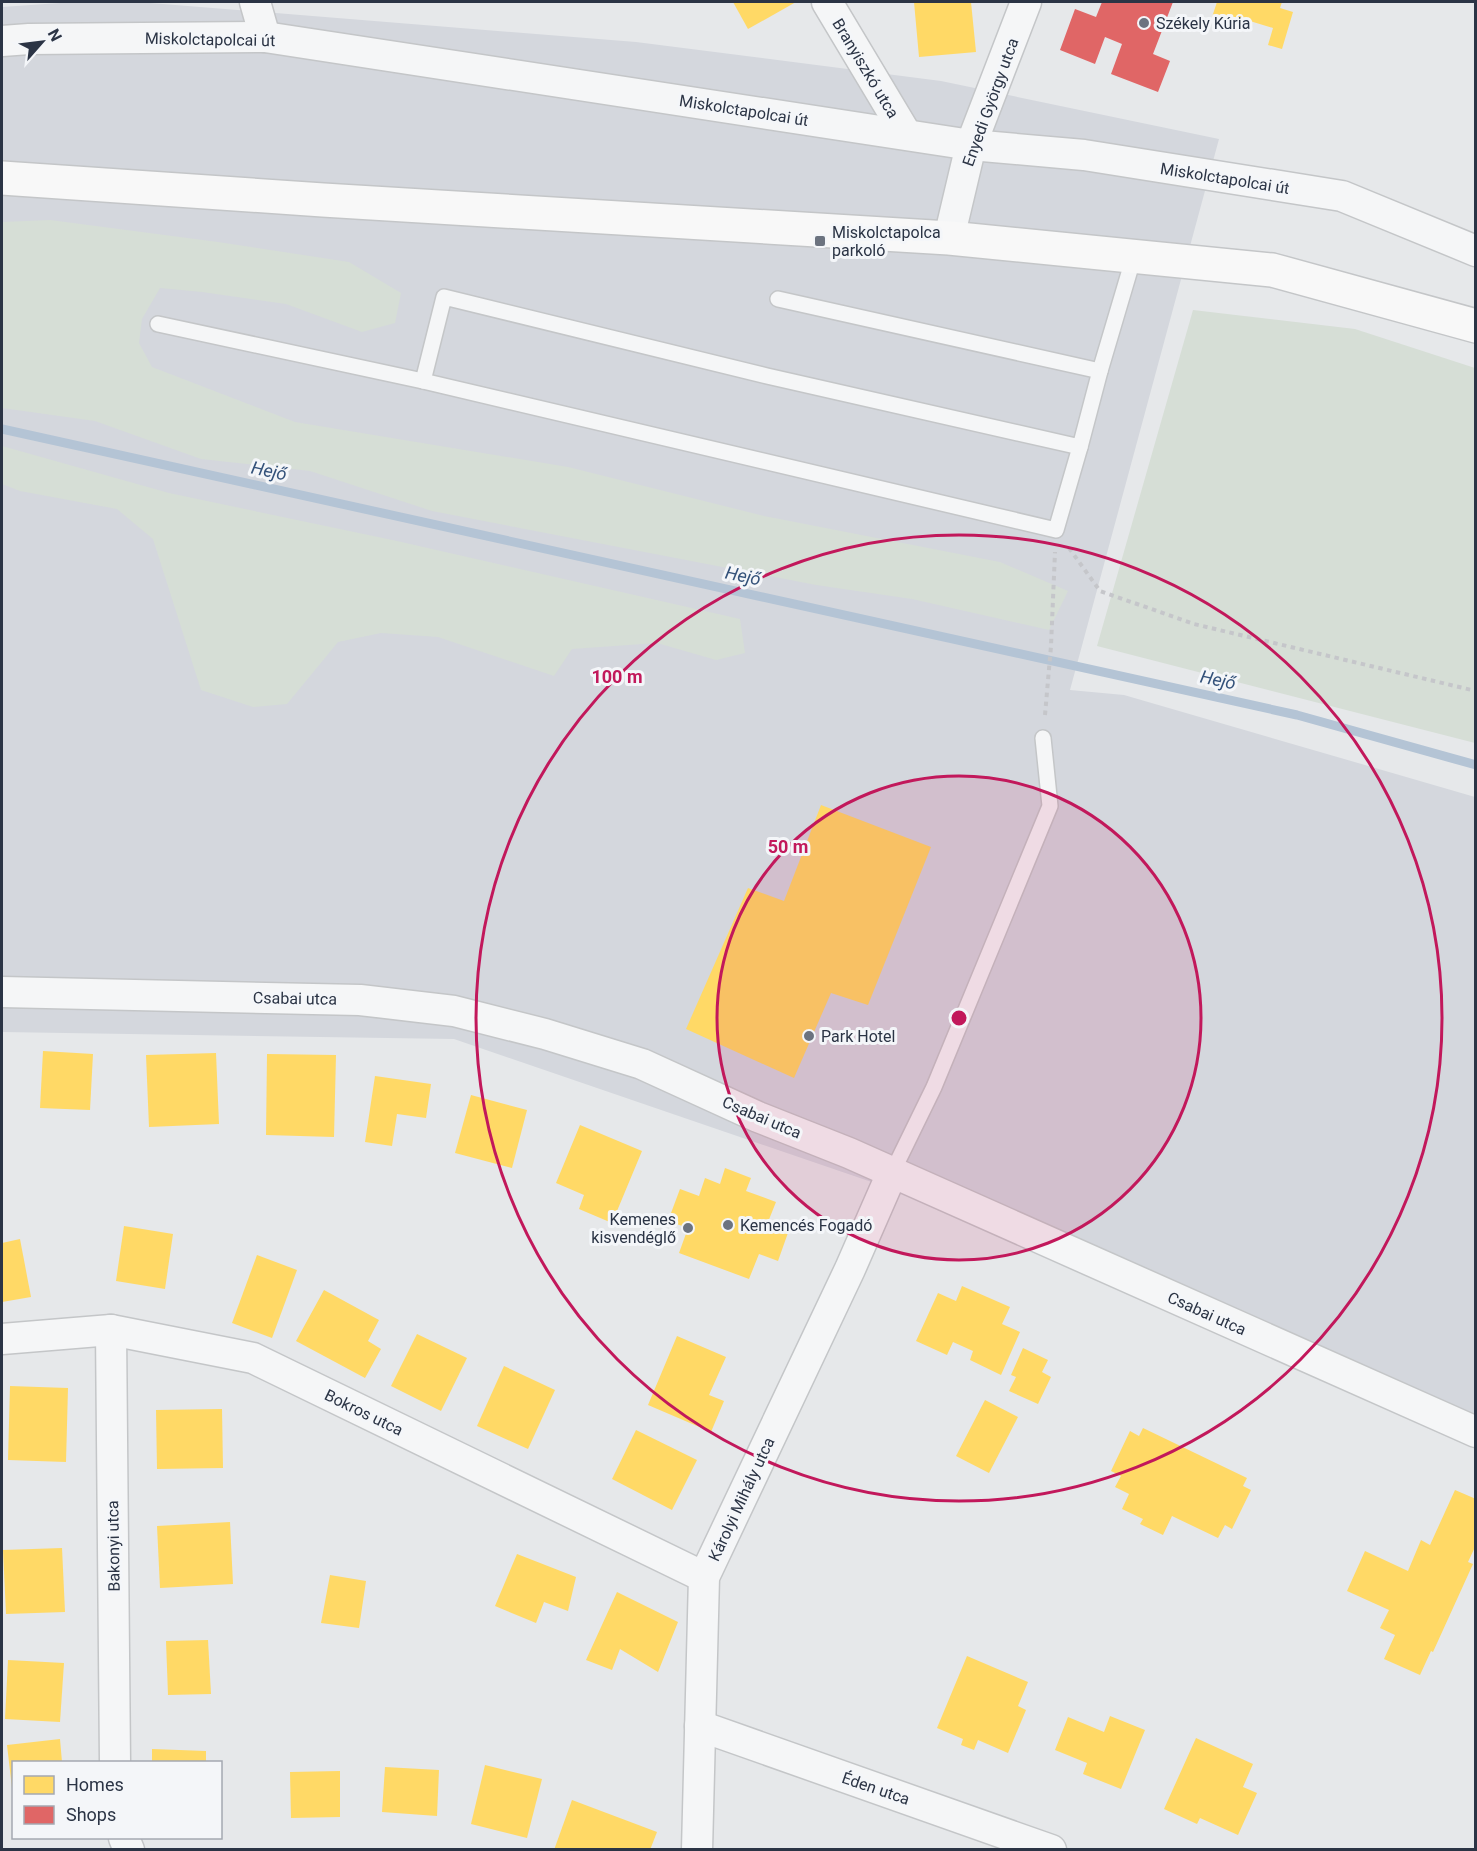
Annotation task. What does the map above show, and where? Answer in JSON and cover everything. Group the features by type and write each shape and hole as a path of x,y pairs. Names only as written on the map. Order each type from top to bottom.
{"street":[{"path":"255,2 265,37"},
{"name":"Branyiszkó utca","path":"827,2 906,134"},
{"name":"Enyedi György utca","path":"949,238 971,145 1026,2"},
{"name":"Miskolctapolcai út","path":"2,41 265,37 971,145 1083,155 1342,196 1476,251"},
{"path":"2,178 949,238 1134,256 1272,270 1476,326"},
{"name":"Csabai utca","path":"2,992 360,1000 454,1011 545,1034 642,1064 758,1117 849,1153 1476,1432"},
{"name":"Károlyi Mihály utca","path":"697,1850 704,1577 850,1269 892,1173"},
{"name":"Bokros utca","path":"2,1339 111,1330 253,1358 704,1577"},
{"name":"Bakonyi utca","path":"111,1330 115,1761"},
{"name":"Éden utca","path":"700,1726 1051,1850"}],"lane":[{"path":"158,324 423,381 1056,530 1134,256"},
{"path":"423,381 444,297 766,376 1080,447"},
{"path":"778,299 1100,371"},
{"path":"892,1173 934,1087 1050,806 1043,738"}],"path":[{"path":"1056,530 1100,591 1194,624 1476,691"},
{"path":"1043,738 1051,646 1056,530"}],"shaded area":[{"path":"74,2 138,2 636,42 941,81 1219,139 1070,690 1124,695 1475,797 1475,1447 930,1202 454,1039 2,1032 2,7"},
{"path":"50,220 349,262 401,293 395,323 362,332 286,304 160,288 142,319 139,343 152,367 295,422 568,467 764,516 1000,562 1068,591 1049,630 912,599 816,585 432,511 310,471 201,459 95,421 2,408 2,222"},
{"path":"1193,310 1355,329 1475,368 1475,743 1097,646"},
{"path":"2,446 169,493 397,541 740,619 745,653 716,660 657,643 572,649 554,676 438,637 381,633 338,642 287,704 253,707 201,690 153,539 117,509 20,491 2,484"}],"building: Homes":[{"path":"733,2 796,2 748,29"},
{"path":"914,2 971,2 976,52 919,57"},
{"path":"1217,2 1282,2 1280,8 1293,12 1282,49 1268,45 1273,28 1240,18 1238,25 1212,17"},
{"path":"821,805 931,847 868,1005 831,993 794,1078 686,1029 748,888 784,901"},
{"path":"43,1051 93,1054 90,1110 40,1108"},
{"path":"216,1053 219,1124 149,1127 146,1055"},
{"path":"267,1054 336,1055 334,1137 266,1135"},
{"path":"375,1076 431,1084 426,1118 397,1114 392,1146 365,1142"},
{"path":"471,1095 527,1110 512,1168 455,1153"},
{"path":"580,1125 642,1151 612,1223 579,1209 584,1195 556,1183"},
{"name":"Kemencés Fogadó","path":"725,1168 751,1178 746,1191 776,1202 768,1222 789,1230 778,1261 759,1254 749,1279 679,1253 688,1228 668,1221 680,1189 699,1196 705,1178 720,1184"},
{"path":"124,1226 173,1234 165,1289 116,1281"},
{"path":"20,1239 31,1297 2,1302 2,1243"},
{"path":"257,1255 297,1270 272,1338 232,1323"},
{"path":"962,1286 1010,1307 1002,1324 1020,1332 1001,1375 970,1360 973,1351 953,1342 947,1355 916,1341 938,1293 956,1301"},
{"path":"324,1290 379,1320 368,1341 381,1349 365,1378 296,1341"},
{"path":"417,1334 467,1358 441,1411 391,1386"},
{"path":"677,1336 726,1357 709,1395 724,1401 711,1432 648,1405"},
{"path":"1023,1348 1048,1360 1042,1372 1051,1377 1038,1404 1009,1391 1016,1377 1011,1375"},
{"path":"504,1366 555,1390 528,1449 477,1426"},
{"path":"10,1386 68,1388 66,1462 8,1460"},
{"path":"985,1400 1018,1417 989,1473 956,1456"},
{"path":"222,1409 223,1468 157,1469 156,1410"},
{"path":"1143,1428 1247,1478 1243,1486 1251,1490 1232,1529 1225,1525 1218,1538 1172,1516 1163,1535 1140,1524 1143,1519 1122,1509 1129,1494 1115,1487 1121,1476 1111,1471 1130,1431 1139,1436"},
{"path":"636,1430 697,1460 672,1510 612,1479"},
{"path":"1455,1490 1476,1499 1476,1545 1468,1562 1473,1564 1433,1652 1431,1651 1420,1675 1384,1659 1395,1635 1380,1628 1389,1610 1347,1591 1365,1551 1408,1571 1421,1540 1430,1545"},
{"path":"230,1522 233,1584 160,1588 157,1526"},
{"path":"62,1548 65,1612 6,1614 3,1550"},
{"path":"517,1554 576,1577 568,1611 544,1602 536,1623 495,1606"},
{"path":"330,1575 366,1581 359,1628 321,1623"},
{"path":"617,1592 678,1622 658,1672 620,1649 612,1670 586,1660"},
{"path":"208,1640 211,1694 168,1695 166,1641"},
{"path":"967,1656 1028,1682 1018,1706 1026,1710 1008,1753 978,1740 974,1750 961,1745 963,1739 937,1728"},
{"path":"8,1660 64,1663 60,1722 5,1719"},
{"path":"1110,1716 1145,1730 1121,1789 1083,1774 1087,1763 1055,1750 1068,1717 1104,1732"},
{"path":"1196,1738 1253,1764 1243,1787 1257,1793 1238,1835 1200,1818 1197,1824 1164,1809"},
{"path":"60,1739 62,1761 12,1761 12,1788 7,1745"},
{"path":"152,1749 206,1751 206,1761 152,1761"},
{"path":"485,1765 542,1779 527,1838 471,1824"},
{"path":"385,1767 439,1770 437,1816 382,1812"},
{"path":"340,1771 340,1817 291,1818 290,1772"},
{"path":"572,1800 657,1832 650,1850 554,1850"}],"building: Shops":[{"path":"1102,2 1173,2 1153,54 1170,61 1158,92 1111,74 1122,44 1105,37 1095,64 1060,50 1075,9 1096,17"}],"waterway":[{"name":"Hejő","path":"2,429 1297,715 1476,765"}],"place":[{"name":"Székely Kúria","path":"1144,23"},
{"name":"Miskolctapolca parkoló","path":"820,241"},
{"name":"Park Hotel","path":"809,1036"},
{"name":"Kemencés Fogadó","path":"728,1225"},
{"name":"Kemenes kisvendéglő","path":"688,1228"}]}
